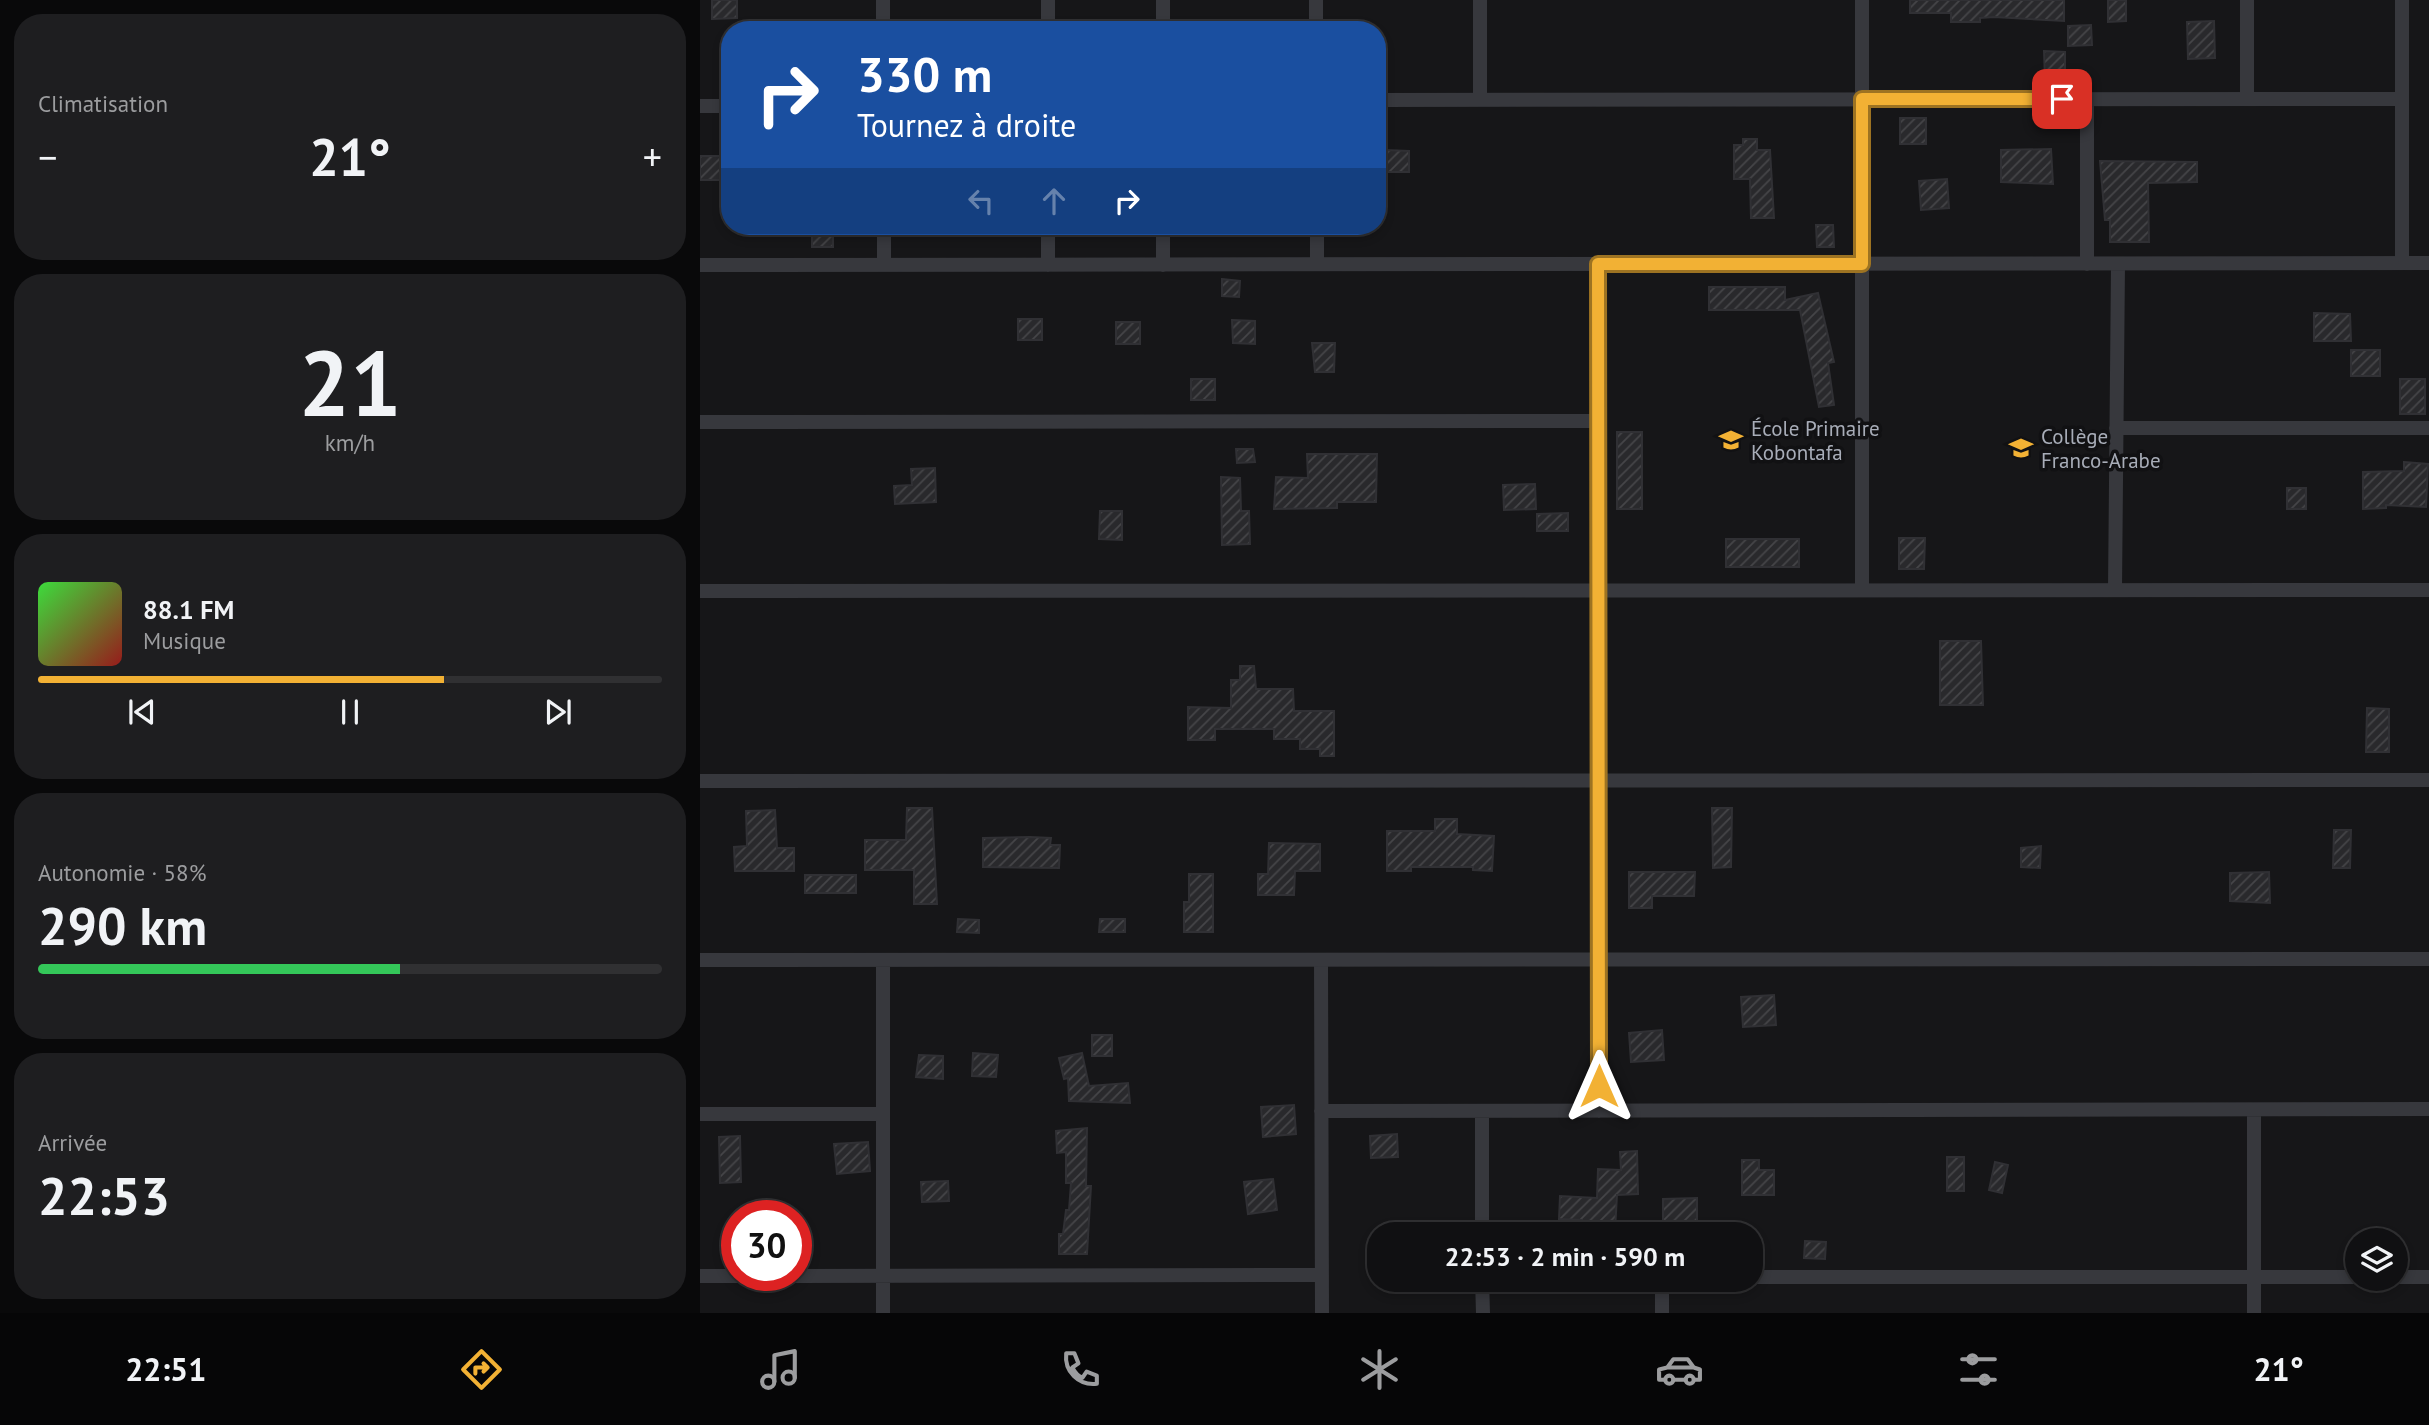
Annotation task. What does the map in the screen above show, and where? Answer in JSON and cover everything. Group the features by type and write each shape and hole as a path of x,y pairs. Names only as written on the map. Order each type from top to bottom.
{"street":[{"path":"883,0 883,21"},
{"path":"1048,0 1048,21"},
{"path":"1163,0 1163,21"},
{"path":"1316,0 1316,21"},
{"path":"1479,0 1479,100"},
{"path":"1862,0 1862,590"},
{"path":"2247,0 2247,99"},
{"path":"2402,0 2402,264"},
{"path":"2087,99 2087,264"},
{"path":"1386,100 2402,99"},
{"path":"700,106 721,106"},
{"path":"884,235 884,265"},
{"path":"1048,235 1048,265"},
{"path":"1163,235 1163,265"},
{"path":"1317,235 1317,264"},
{"path":"1598,264 1599,1111"},
{"path":"2115,590 2118,264"},
{"path":"700,265 2429,264"},
{"path":"700,422 1598,421"},
{"path":"2116,428 2429,428"},
{"path":"700,591 2429,590"},
{"path":"700,781 2429,780"},
{"path":"700,960 2429,959"},
{"path":"883,960 883,1313"},
{"path":"1321,960 1322,1313"},
{"path":"1321,1111 2429,1109"},
{"path":"1482,1111 1482,1222"},
{"path":"2254,1111 2254,1313"},
{"path":"700,1114 883,1114"},
{"path":"812,1276 1322,1275"},
{"path":"700,1276 721,1276"},
{"path":"1763,1277 2345,1277"},
{"path":"2408,1277 2429,1277"},
{"path":"1482,1292 1483,1313"},
{"path":"1662,1292 1662,1313"}],"building":[{"path":"712,0 737,0 737,18 712,19"},
{"path":"1910,0 2064,0 2064,21 1994,17 1980,18 1980,22 1951,22 1951,13 1910,13"},
{"path":"2108,0 2126,0 2126,21 2108,22"},
{"path":"2214,21 2215,58 2188,59 2187,22"},
{"path":"2091,25 2092,45 2068,46 2068,26"},
{"path":"2044,51 2065,52 2065,80 2045,81"},
{"path":"1900,118 1926,118 1926,144 1900,144"},
{"path":"1743,139 1757,139 1757,150 1770,150 1774,218 1751,218 1750,179 1734,179 1734,145 1743,145"},
{"path":"2051,149 2053,184 2001,182 2001,150"},
{"path":"1386,150 1409,151 1409,172 1386,172"},
{"path":"700,156 721,156 721,180 700,180"},
{"path":"2100,161 2197,162 2197,182 2148,183 2149,242 2110,242 2110,220 2105,220"},
{"path":"1947,179 1949,208 1921,210 1919,181"},
{"path":"1816,225 1833,225 1834,247 1817,247"},
{"path":"812,235 833,235 833,247 812,247"},
{"path":"1222,279 1240,281 1239,297 1222,296"},
{"path":"1709,287 1785,287 1785,300 1818,293 1834,362 1828,363 1834,405 1819,407 1800,310 1709,310"},
{"path":"2314,313 2350,314 2351,341 2314,341"},
{"path":"1018,319 1042,319 1042,340 1018,340"},
{"path":"1232,320 1255,321 1255,344 1233,343"},
{"path":"1116,322 1140,322 1140,344 1116,344"},
{"path":"1312,343 1335,343 1334,372 1315,372"},
{"path":"2351,350 2380,350 2380,376 2351,376"},
{"path":"1191,379 1215,379 1215,400 1191,400"},
{"path":"2400,379 2425,379 2425,414 2400,414"},
{"path":"1617,432 1642,432 1642,509 1617,509"},
{"path":"1236,449 1253,449 1255,462 1237,463"},
{"path":"1307,454 1377,454 1376,502 1337,502 1337,508 1274,509 1276,477 1308,478"},
{"path":"2404,462 2428,464 2426,507 2386,505 2386,508 2363,509 2363,472 2404,471"},
{"path":"935,468 936,502 895,504 894,486 912,485 911,469"},
{"path":"1221,477 1240,478 1241,511 1249,511 1250,544 1222,545"},
{"path":"1535,484 1536,509 1504,510 1503,485"},
{"path":"2287,488 2306,488 2306,509 2287,509"},
{"path":"1100,511 1122,511 1122,540 1099,539"},
{"path":"1568,513 1568,531 1537,531 1537,514"},
{"path":"1899,538 1925,538 1924,569 1899,569"},
{"path":"1726,539 1799,539 1799,567 1726,567"},
{"path":"1940,641 1981,641 1983,705 1940,705"},
{"path":"1240,666 1254,666 1256,689 1293,689 1294,711 1334,711 1334,756 1320,756 1320,749 1300,749 1300,739 1274,739 1274,729 1215,729 1215,740 1188,740 1188,707 1231,708 1231,680 1240,680"},
{"path":"2367,708 2389,709 2389,752 2366,752"},
{"path":"907,808 932,808 937,904 914,904 914,870 865,870 865,840 906,840"},
{"path":"1712,808 1732,808 1731,867 1713,868"},
{"path":"775,810 777,848 794,848 794,871 735,871 734,847 747,846 746,811"},
{"path":"1435,819 1457,819 1457,834 1494,836 1492,871 1473,870 1473,867 1411,867 1411,871 1387,871 1387,831 1435,831"},
{"path":"2334,830 2351,830 2350,868 2333,868"},
{"path":"983,838 1051,838 1050,845 1060,845 1059,868 983,867"},
{"path":"1269,843 1320,844 1320,871 1295,871 1294,895 1258,895 1258,874 1268,874"},
{"path":"2041,846 2040,868 2021,867 2021,848"},
{"path":"1629,872 1695,872 1694,896 1652,896 1652,908 1629,908"},
{"path":"2269,872 2270,903 2230,901 2230,873"},
{"path":"1189,874 1213,874 1213,932 1184,932 1184,902 1189,902"},
{"path":"805,875 856,875 856,893 805,893"},
{"path":"958,919 979,920 979,933 957,932"},
{"path":"1100,919 1125,919 1125,932 1099,932"},
{"path":"1774,995 1776,1025 1743,1027 1741,997"},
{"path":"1662,1030 1664,1060 1631,1062 1629,1033"},
{"path":"1092,1035 1112,1035 1112,1056 1092,1056"},
{"path":"973,1053 998,1055 996,1077 972,1076"},
{"path":"1082,1053 1089,1086 1128,1083 1130,1103 1069,1101 1068,1078 1064,1079 1059,1058"},
{"path":"919,1055 943,1056 943,1079 916,1077"},
{"path":"1294,1105 1296,1134 1263,1137 1261,1107"},
{"path":"1087,1128 1086,1186 1091,1186 1087,1254 1059,1254 1059,1234 1063,1234 1066,1210 1069,1210 1071,1183 1066,1183 1066,1152 1057,1153 1056,1131"},
{"path":"1397,1134 1398,1157 1371,1158 1370,1136"},
{"path":"740,1136 741,1182 720,1183 719,1137"},
{"path":"868,1142 870,1171 837,1174 834,1144"},
{"path":"1637,1151 1638,1194 1617,1195 1616,1222 1559,1219 1560,1196 1597,1198 1598,1169 1621,1170 1620,1152"},
{"path":"1947,1157 1964,1157 1964,1191 1947,1191"},
{"path":"1742,1160 1759,1160 1759,1170 1774,1170 1774,1195 1742,1195"},
{"path":"1995,1162 2008,1165 2002,1193 1989,1190"},
{"path":"1273,1179 1277,1210 1248,1214 1244,1182"},
{"path":"948,1181 949,1201 922,1202 921,1182"},
{"path":"1697,1198 1697,1222 1663,1222 1663,1199"},
{"path":"1805,1241 1826,1242 1825,1259 1804,1258"}],"place":[{"name":"École Primaire Kobontafa","path":"1731,440"},
{"name":"Collège Franco-Arabe","path":"2021,448"}],"route":[{"path":"1599,1086 1598,264 1862,264 1862,99 2062,99"}]}
